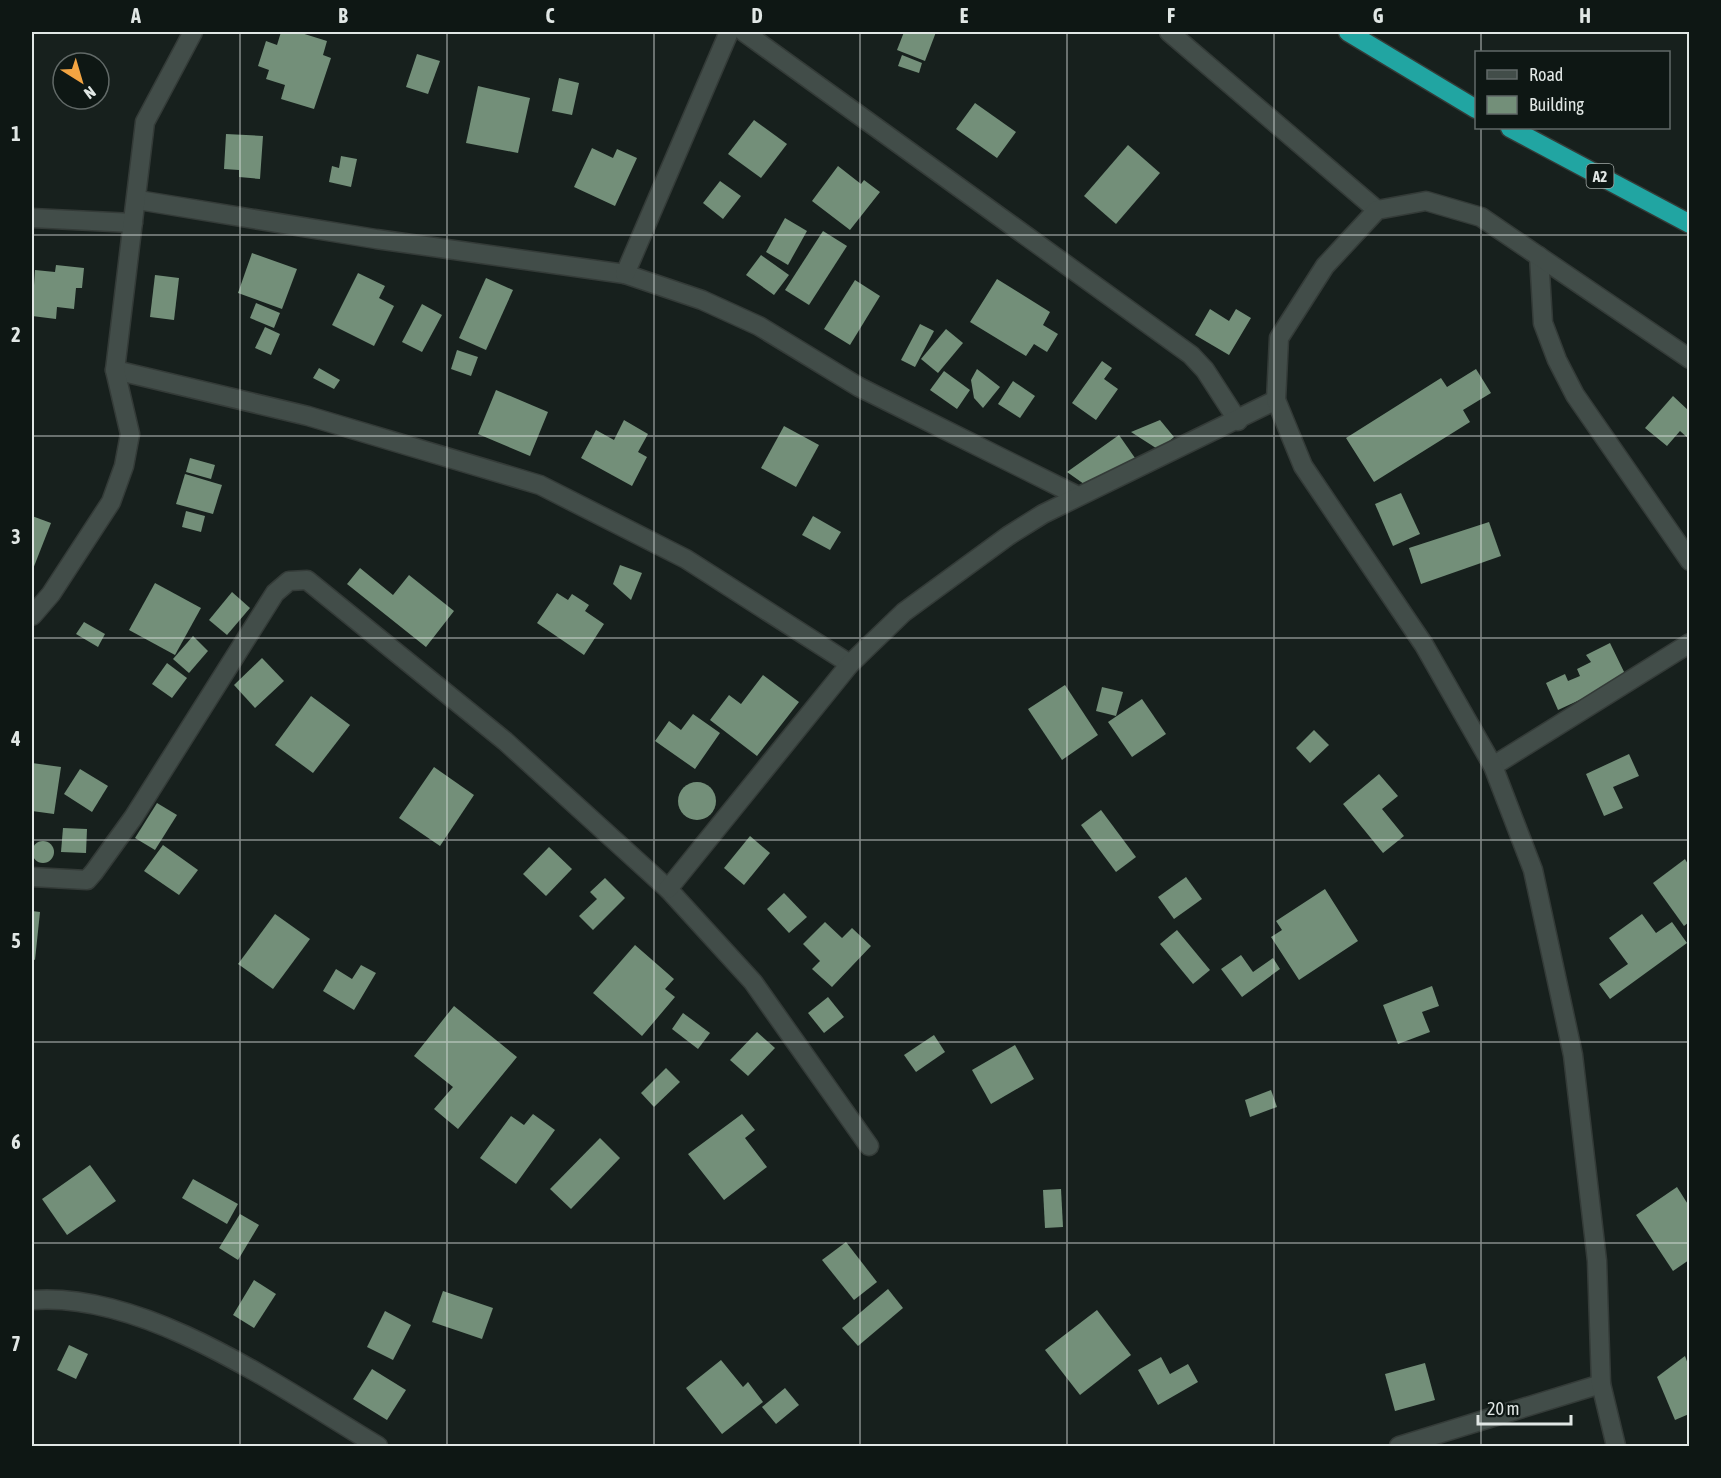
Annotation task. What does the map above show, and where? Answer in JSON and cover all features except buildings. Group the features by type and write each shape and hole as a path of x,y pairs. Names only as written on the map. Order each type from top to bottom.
{"highway":[{"path":"1348,32 1475,108"},
{"name":"A2","path":"1512,129 1689,224"}],"street":[{"path":"32,616 56,586 111,502 124,466 130,434 115,370 133,223 138,201 145,122 193,32"},
{"path":"625,274 729,32"},
{"path":"744,32 1191,355 1204,370 1238,421"},
{"path":"1169,32 1377,210"},
{"path":"138,201 376,239 625,274 702,300 759,326 859,387 1078,496"},
{"path":"1616,1446 1601,1384 1597,1261 1573,1055 1533,870 1492,765 1424,645 1303,466 1276,400 1279,338 1325,266 1377,210 1426,201 1481,217 1689,359"},
{"path":"32,218 133,223"},
{"path":"1539,256 1543,323 1557,360 1575,395 1689,561"},
{"path":"115,370 308,416 540,485 686,559 850,664"},
{"path":"668,889 850,664 904,612 964,567 1043,514 1238,421 1276,400"},
{"path":"32,877 87,880 133,818 275,593 289,581 307,580 505,741 668,889 753,982 869,1146"},
{"path":"1492,765 1689,643"},
{"path":"32,1300 96,1304 151,1321 243,1366 378,1446"},
{"path":"1399,1446 1601,1384"}]}
